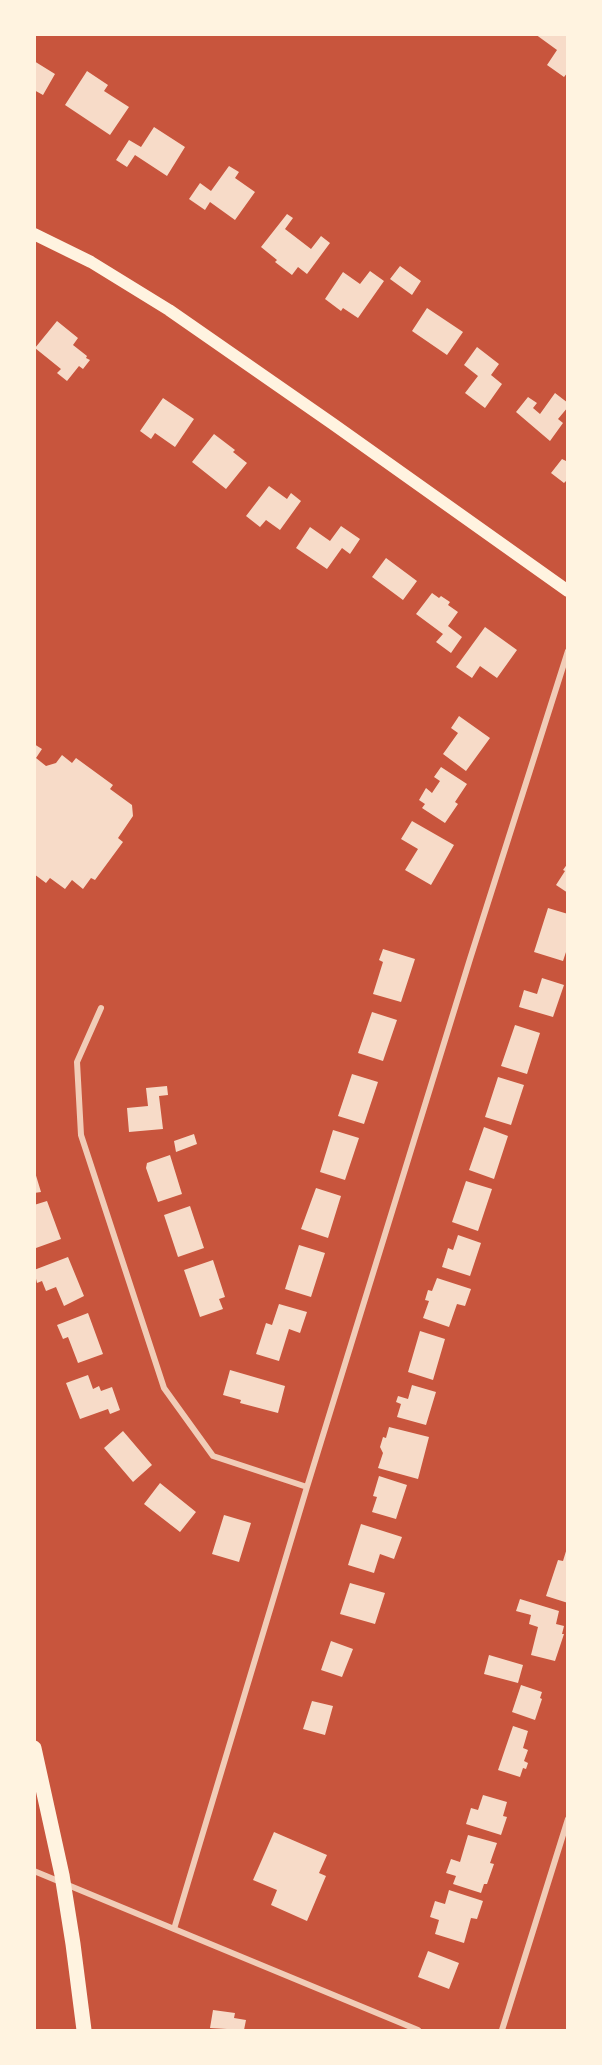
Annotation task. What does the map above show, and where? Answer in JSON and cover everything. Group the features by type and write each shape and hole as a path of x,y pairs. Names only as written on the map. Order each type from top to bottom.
{"highway":[{"path":"34,1748 54,1832 69,1918 84,2031"}],"main road":[{"path":"34,234 91,262 169,310 324,417 567,591"}],"street":[{"path":"174,1929 307,1487 567,651"},
{"path":"101,1008 77,1062 81,1135 164,1388 213,1456 307,1487"},
{"path":"502,2031 567,1819"},
{"path":"34,1871 418,2031"}],"building":[{"path":"535,34 568,34 568,72 564,77 547,65 557,50"},
{"path":"34,61 55,74 43,95 34,90"},
{"path":"87,71 108,85 104,91 129,107 110,135 65,105"},
{"path":"154,127 185,147 167,176 135,155 127,167 116,160 129,140 141,147"},
{"path":"229,166 239,172 235,178 255,192 235,220 210,202 205,210 189,199 200,183 211,191"},
{"path":"287,214 293,218 285,229 311,249 321,236 330,243 307,274 298,267 292,275 261,247"},
{"path":"400,266 421,281 412,295 390,279"},
{"path":"370,271 384,281 358,318 343,308 341,311 325,299 343,272 360,284"},
{"path":"427,308 463,332 447,355 412,331"},
{"path":"57,321 78,338 73,345 90,360 83,369 79,366 67,381 57,373 61,369 35,348"},
{"path":"477,347 499,364 491,375 502,384 485,408 465,393 478,376 464,365"},
{"path":"555,393 568,403 568,407 558,419 563,423 550,441 516,412 528,397 537,403 533,408 540,414"},
{"path":"163,398 194,419 175,447 155,433 151,439 140,431"},
{"path":"214,434 235,450 233,452 247,463 226,489 192,462"},
{"path":"562,459 568,462 568,479 564,483 551,473"},
{"path":"269,486 287,499 291,493 301,501 280,530 266,520 260,527 246,516"},
{"path":"341,526 360,539 350,554 342,548 327,569 296,548 310,527 330,541"},
{"path":"386,558 417,581 403,600 372,577"},
{"path":"432,593 450,602 448,605 458,612 448,626 462,637 451,653 436,642 443,634 416,614"},
{"path":"485,627 517,650 497,678 480,666 472,678 456,667"},
{"path":"459,716 490,738 466,771 443,754 458,733 451,728"},
{"path":"34,744 42,749 36,758 46,766 56,763 62,755 72,763 76,758 113,785 110,789 132,805 133,816 118,838 123,842 95,880 91,878 83,889 72,880 65,889 50,878 46,883 34,874"},
{"path":"441,767 467,784 455,802 458,804 445,823 422,808 425,804 419,800 426,788 432,793 440,781 434,777"},
{"path":"412,821 454,845 431,885 405,870 418,849 401,839"},
{"path":"568,863 568,893 556,885"},
{"path":"548,908 568,914 568,946 563,961 534,952"},
{"path":"383,949 415,959 401,1002 373,994 383,962 379,960"},
{"path":"542,978 564,985 553,1017 519,1007 524,990 537,994"},
{"path":"372,1012 397,1020 383,1061 358,1053"},
{"path":"515,1025 540,1033 527,1074 501,1066"},
{"path":"352,1074 378,1082 364,1124 338,1116"},
{"path":"498,1077 524,1085 511,1125 485,1117"},
{"path":"167,1086 168,1095 159,1096 163,1129 129,1132 127,1108 148,1106 146,1088"},
{"path":"484,1127 508,1136 494,1179 469,1170"},
{"path":"333,1130 359,1138 345,1180 320,1172"},
{"path":"194,1134 197,1144 176,1152 174,1141"},
{"path":"170,1155 182,1194 158,1202 146,1168 147,1163"},
{"path":"34,1169 41,1192 34,1193"},
{"path":"466,1181 492,1189 478,1231 452,1222"},
{"path":"316,1188 341,1196 328,1238 301,1229"},
{"path":"47,1201 61,1239 36,1248 34,1205"},
{"path":"190,1206 204,1248 178,1257 164,1215"},
{"path":"458,1235 481,1243 470,1276 442,1267 448,1248 453,1250"},
{"path":"299,1245 325,1253 311,1297 285,1289"},
{"path":"68,1257 84,1296 64,1306 56,1287 46,1291 42,1281 37,1283 34,1270"},
{"path":"213,1260 225,1297 219,1299 223,1309 200,1317 184,1270"},
{"path":"437,1278 471,1289 465,1306 457,1304 449,1327 423,1318 429,1301 425,1300 428,1290 432,1291"},
{"path":"279,1304 307,1312 300,1333 289,1329 279,1361 256,1354 266,1323 272,1325"},
{"path":"88,1313 103,1354 78,1363 68,1337 63,1339 57,1325"},
{"path":"420,1331 445,1339 433,1380 408,1372"},
{"path":"230,1370 285,1386 278,1413 240,1403 241,1400 223,1395"},
{"path":"88,1375 93,1389 99,1386 101,1391 112,1387 120,1410 110,1414 108,1409 80,1419 66,1383"},
{"path":"412,1385 436,1392 426,1425 397,1417 401,1404 396,1402 398,1396 408,1399"},
{"path":"389,1427 429,1437 418,1479 378,1468 383,1453 380,1447"},
{"path":"123,1431 152,1465 133,1482 104,1448"},
{"path":"379,1476 407,1485 396,1519 372,1512 377,1497 373,1496"},
{"path":"160,1483 196,1512 180,1532 144,1504"},
{"path":"224,1515 251,1523 239,1562 212,1554"},
{"path":"361,1524 402,1537 394,1559 380,1554 374,1573 348,1565"},
{"path":"567,1548 568,1603 546,1596 558,1560 563,1561"},
{"path":"350,1583 385,1593 375,1624 340,1614"},
{"path":"520,1599 559,1611 556,1624 564,1626 562,1634 564,1634 555,1661 531,1655 538,1627 529,1624 531,1615 516,1611"},
{"path":"331,1641 353,1649 342,1677 321,1670"},
{"path":"489,1655 523,1665 518,1683 484,1674"},
{"path":"521,1685 542,1692 535,1720 512,1712"},
{"path":"312,1701 333,1706 325,1735 303,1729"},
{"path":"513,1726 528,1731 523,1748 528,1750 524,1761 528,1763 526,1769 523,1768 520,1777 498,1770"},
{"path":"483,1795 507,1802 503,1816 507,1817 501,1835 466,1824 471,1808 478,1810"},
{"path":"274,1832 327,1855 319,1873 326,1876 307,1921 271,1905 277,1890 253,1880"},
{"path":"468,1835 497,1843 490,1863 494,1864 481,1893 453,1884 456,1876 446,1873 451,1859 460,1862"},
{"path":"449,1890 483,1901 477,1919 471,1918 464,1943 435,1934 439,1920 430,1917 435,1901 445,1904"},
{"path":"428,1951 459,1963 449,1989 418,1977"},
{"path":"213,2010 235,2013 234,2018 246,2020 244,2030 210,2028"}]}
